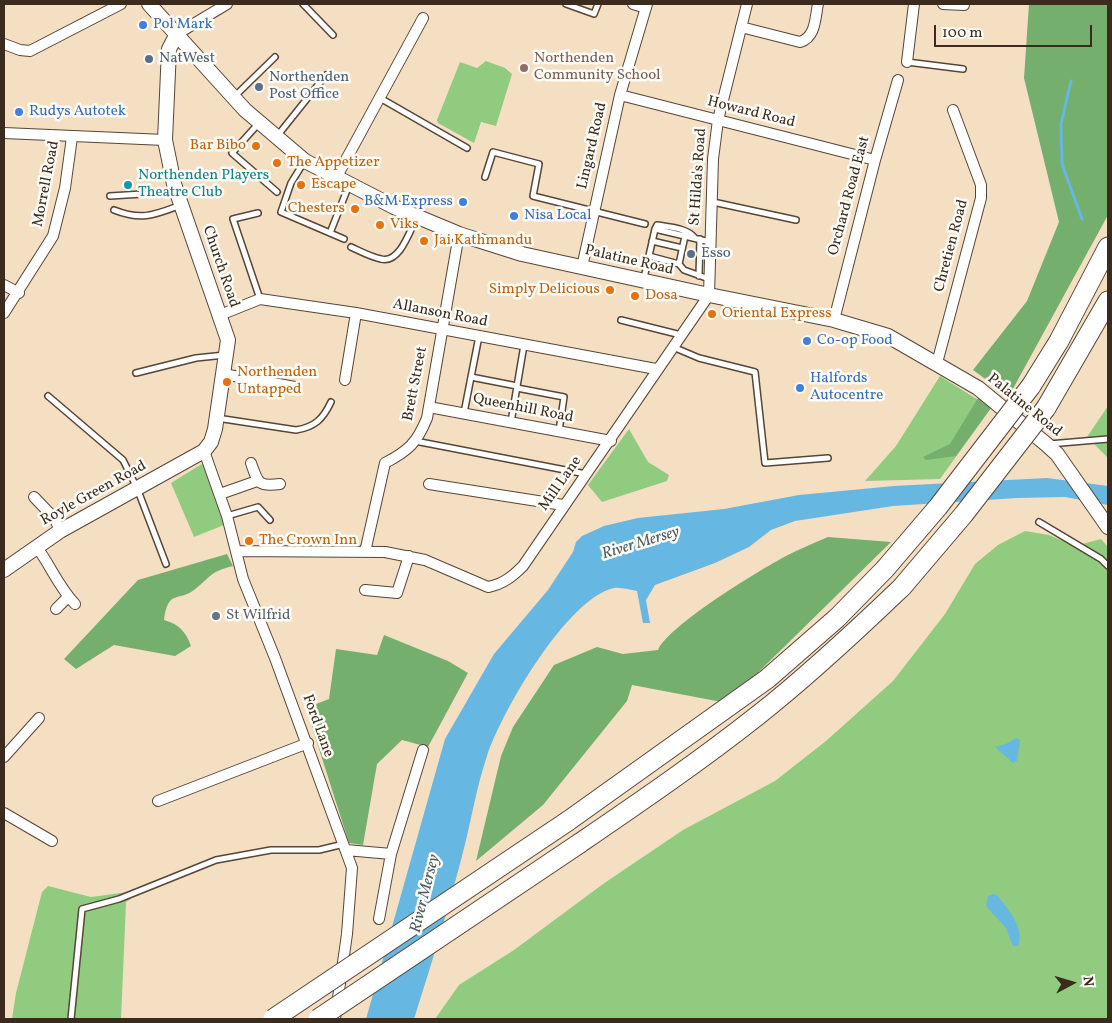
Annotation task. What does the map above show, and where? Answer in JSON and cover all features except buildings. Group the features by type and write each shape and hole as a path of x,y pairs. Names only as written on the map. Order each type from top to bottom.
{"highway":[{"path":"273,1019 568,821 767,679 837,618 885,569 938,507 1031,386 1059,341 1108,247"},
{"path":"318,1019 686,770 758,715 835,651 902,587 964,514 1046,408 1108,301"}],"main road":[{"name":"Palatine Road","path":"149,4 234,97 276,138 304,161 336,178 459,234 522,254 834,320 888,336 978,388 1046,444 1057,454 1108,526"},
{"name":"Church Road","path":"177,34 169,49 165,140 179,198 228,340 217,418 211,442 204,451"},
{"name":"Royle Green Road","path":"4,570 60,530 204,451"}],"street":[{"path":"4,44 20,50 30,51 121,4"},
{"path":"177,34 227,4"},
{"path":"633,4 646,6"},
{"name":"St Hilda's Road","path":"709,295 704,278 702,240 713,202 713,158 718,120 747,4"},
{"path":"742,27 800,42 806,40 812,34 818,4"},
{"path":"907,62 914,4"},
{"path":"943,4 964,5"},
{"name":"Lingard Road","path":"582,267 593,210 620,95 646,6"},
{"path":"336,178 423,18"},
{"name":"Orchard Road East","path":"834,320 875,160 898,80"},
{"name":"Howard Road","path":"620,95 875,160"},
{"name":"Chretien Road","path":"936,363 981,198 981,185 953,110"},
{"path":"4,133 165,140"},
{"name":"Morrell Road","path":"4,314 19,293 53,236 65,188 72,136"},
{"name":"Brett Street","path":"365,552 385,463 407,451 415,441 421,432 429,407 459,234"},
{"path":"4,284 19,293"},
{"name":"Mill Lane","path":"236,551 386,552 425,560 488,588 512,578 523,566 563,506 611,440 656,369 709,295"},
{"path":"220,315 260,299"},
{"name":"Allanson Road","path":"260,299 356,313 656,369"},
{"path":"345,380 356,313"},
{"path":"223,374 295,387"},
{"name":"Queenhill Road","path":"429,407 611,440"},
{"name":"Ford Lane","path":"204,451 227,516 243,578 308,743 352,868 347,934 335,1019"},
{"path":"251,464 257,481 264,486 280,484"},
{"path":"220,494 257,481"},
{"path":"429,484 563,506"},
{"path":"34,498 54,519 60,530"},
{"path":"36,546 50,565 59,586 72,601 56,609"},
{"path":"364,590 397,593 410,556"},
{"path":"4,756 39,718"},
{"path":"158,801 308,743"},
{"path":"379,919 391,854 423,750"},
{"path":"4,813 52,841"},
{"path":"345,847 391,854"}],"lane":[{"path":"303,4 332,35"},
{"path":"566,4 594,14 598,4"},
{"path":"234,97 275,57"},
{"path":"907,62 963,69"},
{"path":"276,138 326,75"},
{"path":"380,98 468,148"},
{"path":"259,122 232,152 277,192"},
{"path":"486,177 493,152 539,164 533,196 645,224"},
{"path":"304,161 291,184 282,212 344,239"},
{"path":"330,233 349,184"},
{"path":"110,196 179,198"},
{"path":"114,210 136,217 146,217 179,198"},
{"path":"713,202 796,220"},
{"path":"258,213 233,219 260,299"},
{"path":"351,247 382,260 392,257 400,250 417,216"},
{"path":"644,281 654,230 657,225 690,232 702,240"},
{"path":"654,230 702,240"},
{"path":"679,264 685,236"},
{"path":"652,241 682,248"},
{"path":"649,256 679,264 684,270 704,278"},
{"path":"621,320 681,335"},
{"path":"464,413 479,336"},
{"path":"511,422 524,344"},
{"path":"672,347 699,358 755,372 765,463 828,458"},
{"path":"136,373 196,358 226,355"},
{"path":"471,377 564,397 559,431"},
{"path":"48,396 123,460 137,488 166,564"},
{"path":"217,418 302,429 319,422 330,402"},
{"path":"1046,444 1108,439"},
{"path":"415,441 586,474"},
{"path":"227,516 258,507 270,520"},
{"path":"1039,522 1101,559 1108,566"},
{"path":"71,1019 82,909 118,900 216,860 271,850 319,850 345,847"}],"green space":[{"path":"1029,4 1108,4 1108,215 1009,396 973,370 1027,301 1059,222 1024,78"},
{"path":"486,61 505,68 512,74 496,126 481,122 474,143 438,123 437,120 460,62 477,68"},
{"path":"940,376 991,408 940,479 865,481 896,446"},
{"path":"978,398 991,408 956,456 926,460 923,457 950,444"},
{"path":"1108,406 1108,458 1087,437"},
{"path":"629,429 648,462 669,475 667,481 602,502 588,485"},
{"path":"205,462 224,525 194,537 171,483"},
{"path":"1025,531 1049,535 1075,546 1101,539 1108,547 1108,1019 435,1019 459,985 514,950 603,884 683,830 775,781 826,741 893,681 945,614 975,564 998,545"},
{"path":"828,537 891,542 727,703 632,685 627,701 543,805 476,861 501,756 513,727 554,665 597,647 623,654 658,650 666,639 679,627 716,599 786,556"},
{"path":"227,554 233,566 211,575 194,590 171,600 168,604 164,620 181,629 191,646 175,656 114,645 76,669 64,659 138,580"},
{"path":"384,635 448,661 468,673 428,747 402,740 377,764 363,845 349,843 306,708 329,699 336,649 377,655"},
{"path":"48,886 91,897 128,892 131,899 126,902 121,1019 12,1019 16,993 42,892"}],"water":[{"name":"River Mersey","path":"1047,478 1108,486 1108,505 1065,497 1017,498 893,506 795,521 771,530 749,547 715,563 655,585 646,600 650,623 643,623 637,591 614,588 596,596 576,612 538,660 506,713 495,737 483,768 451,897 414,1019 366,1019 445,739 494,654 548,590 573,552 576,542 582,536 604,526 638,518 724,509 799,495 894,486"},
{"path":"1016,738 1020,740 1017,761 1013,763 995,747 1006,744"},
{"path":"994,894 998,896 1014,919 1019,932 1018,946 1013,946 1006,928 986,906 988,896"}],"waterway":[{"path":"1071,81 1061,124 1062,164 1082,219"}],"place":[{"name":"Pol Mark","path":"143,25"},
{"name":"NatWest","path":"149,59"},
{"name":"Northenden Community School","path":"524,68"},
{"name":"Northenden Post Office","path":"259,87"},
{"name":"Rudys Autotek","path":"19,112"},
{"name":"Bar Bibo","path":"256,146"},
{"name":"The Appetizer","path":"277,163"},
{"name":"Northenden Players Theatre Club","path":"128,185"},
{"name":"Escape","path":"301,185"},
{"name":"B&M Express","path":"463,202"},
{"name":"Chesters","path":"355,209"},
{"name":"Nisa Local","path":"514,216"},
{"name":"Viks","path":"380,225"},
{"name":"Jai Kathmandu","path":"424,241"},
{"name":"Esso","path":"691,254"},
{"name":"Simply Delicious","path":"610,290"},
{"name":"Dosa","path":"635,296"},
{"name":"Oriental Express","path":"712,314"},
{"name":"Co-op Food","path":"807,341"},
{"name":"Northenden Untapped","path":"227,382"},
{"name":"Halfords Autocentre","path":"800,388"},
{"name":"The Crown Inn","path":"249,541"},
{"name":"St Wilfrid","path":"216,616"}]}
